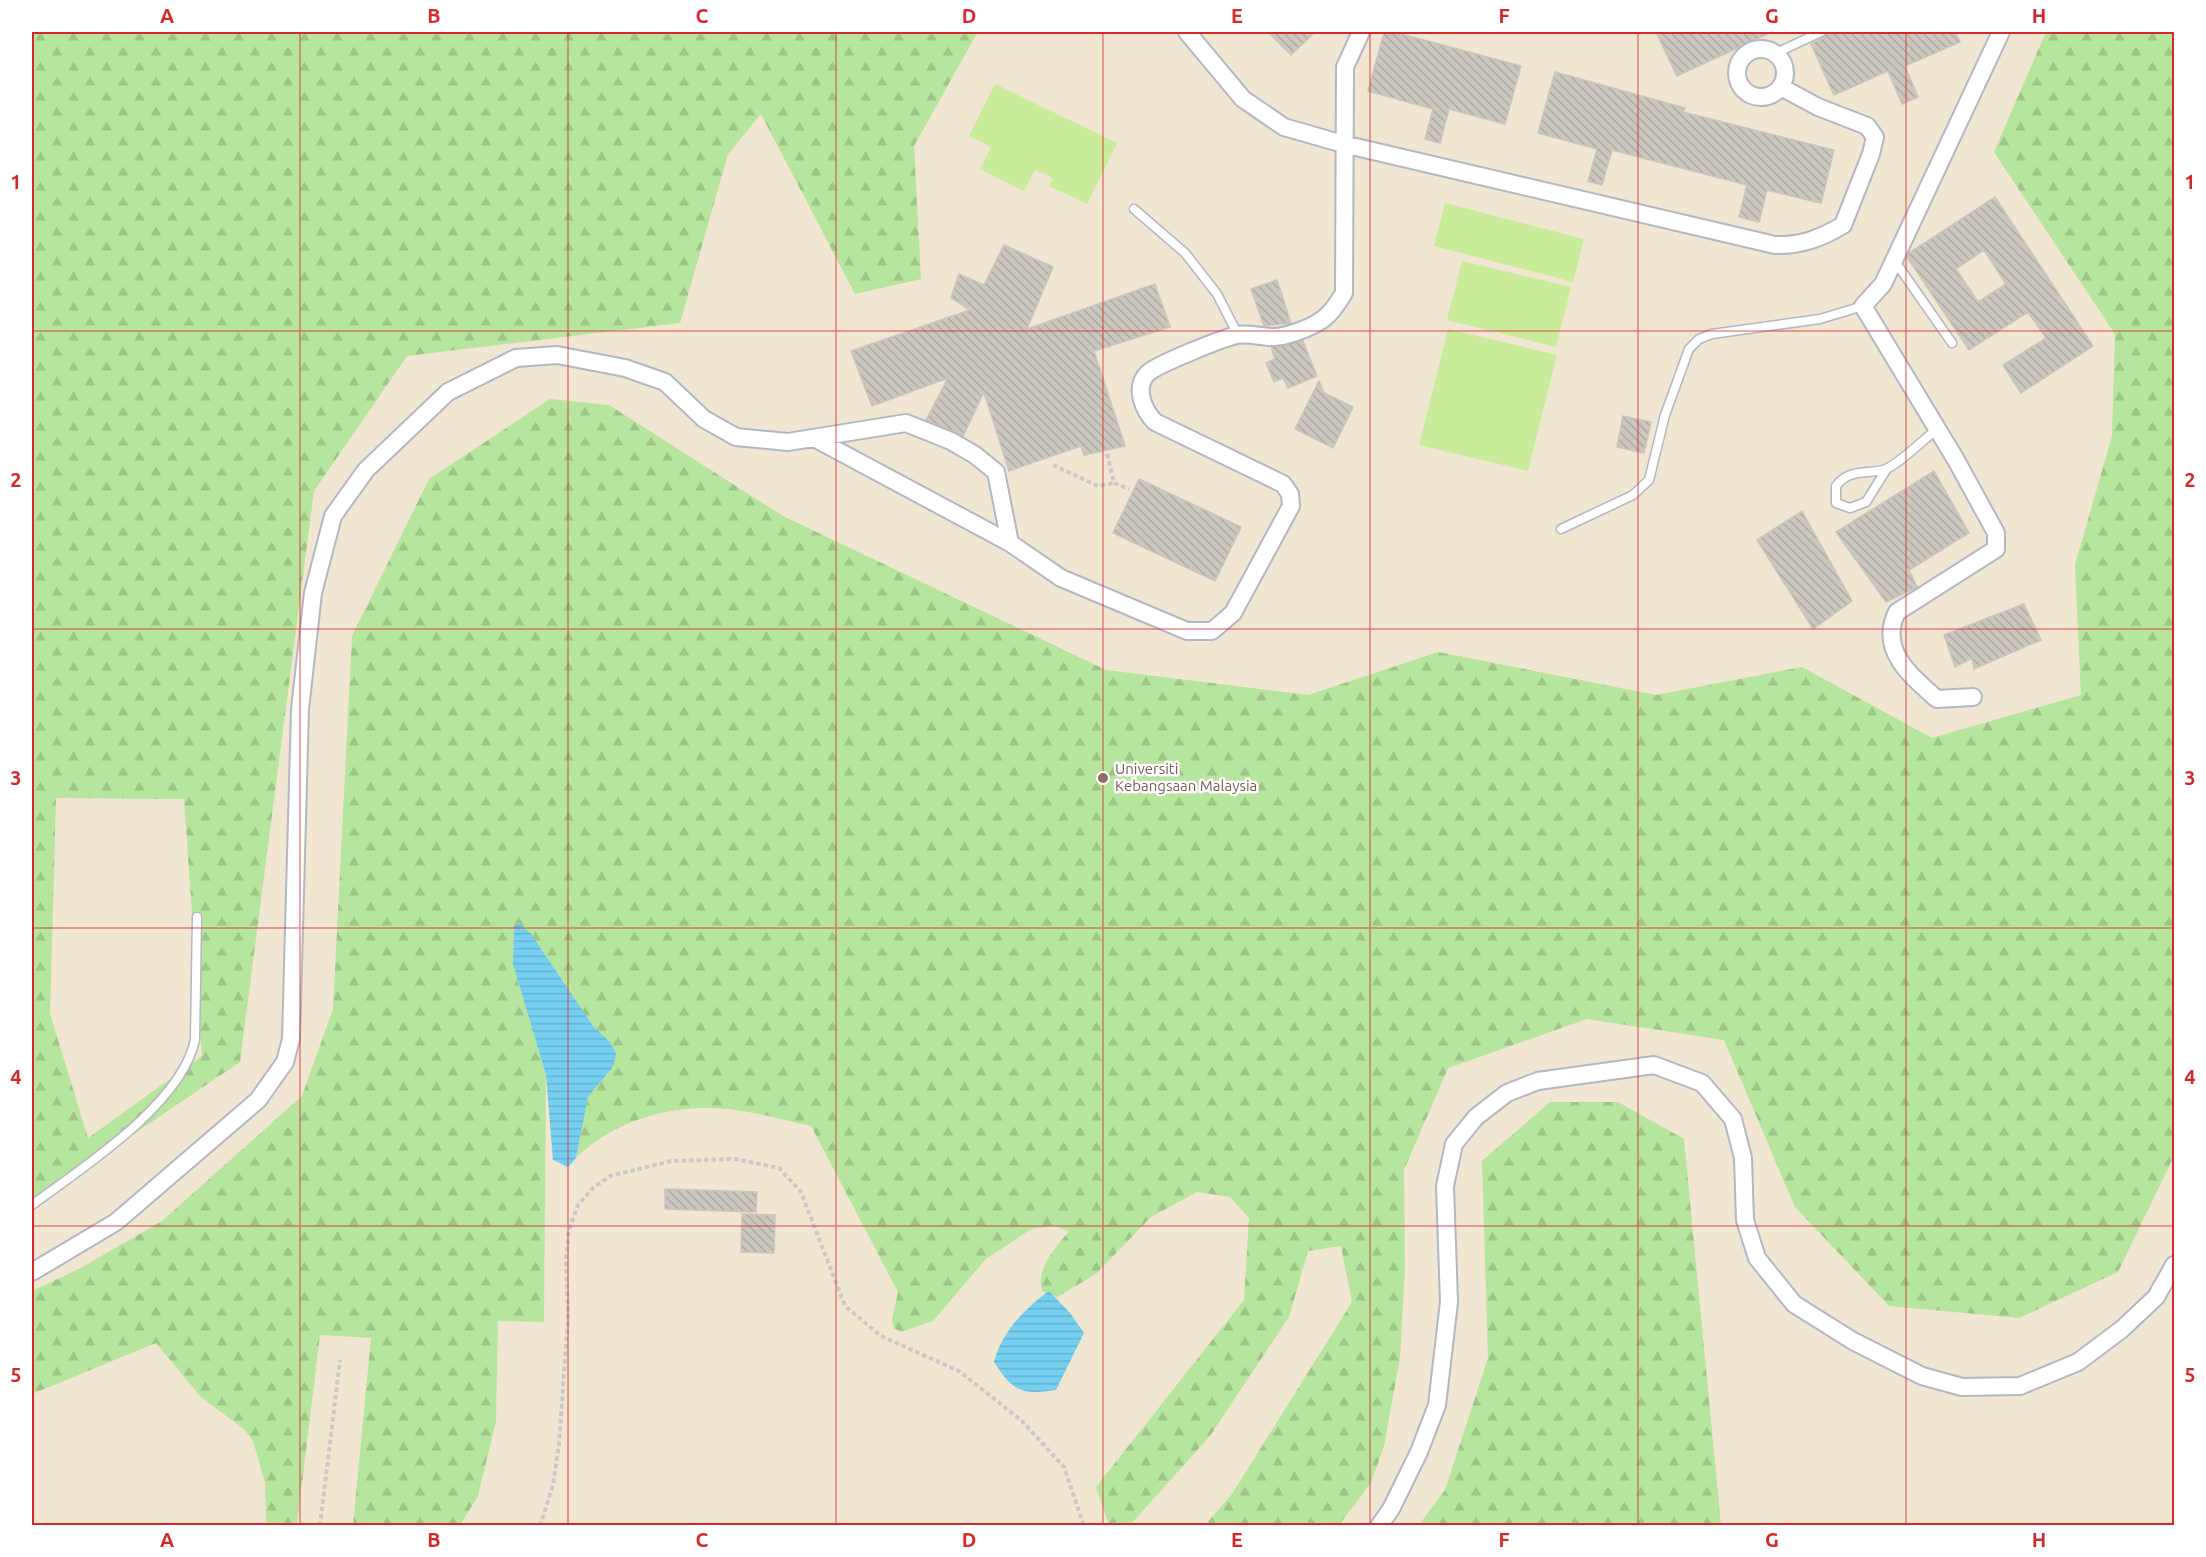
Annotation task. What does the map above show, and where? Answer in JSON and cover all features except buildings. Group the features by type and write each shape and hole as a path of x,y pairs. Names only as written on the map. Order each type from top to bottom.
{"street":[{"path":"1187,32 1243,99 1284,127 1343,144 1775,245 1793,246 1828,234 1843,225 1871,154 1875,137 1867,126 1818,107 1781,87"},
{"path":"814,438 1010,543 1061,578 1187,631 1212,631 1233,613 1291,506 1290,494 1283,484 1155,422 1145,412 1142,384 1148,373 1238,335 1276,337 1317,323 1334,309 1344,292 1345,67 1361,32"},
{"path":"1973,697 1937,699 1905,671 1889,636 1897,612 1996,549 1998,541 1956,460 1863,306 1883,284 2001,32"},
{"path":"1769,49 1776,53 1785,66 1786,73 1781,87 1775,93 1759,97 1744,90 1737,76 1740,60 1753,50 1769,49"},
{"path":"32,1272 116,1222 160,1186 258,1100 285,1062 291,1039 300,709 313,593 333,516 366,470 448,392 516,358 557,355 625,368 665,382 704,419 736,437 788,442 906,423 951,441 975,455 996,472 1010,543"},
{"path":"1379,1526 1391,1509 1437,1405 1449,1302 1445,1185 1454,1144 1476,1117 1507,1093 1538,1081 1654,1065 1702,1083 1733,1119 1743,1158 1745,1220 1756,1258 1794,1304 1853,1341 1922,1376 1962,1387 2020,1386 2078,1362 2122,1329 2156,1297 2175,1265"}],"lane":[{"path":"1776,53 1821,32"},
{"path":"1134,209 1185,253 1217,294 1238,335"},
{"path":"1894,260 1952,343"},
{"path":"1561,529 1633,495 1649,480 1665,415 1689,349 1699,339 1712,334 1820,318 1863,306"},
{"path":"1886,470 1851,473 1842,478 1836,486 1836,503 1850,508 1866,502 1886,470 1936,430"},
{"path":"32,1205 122,1139 183,1073 191,1058 195,1040 196,917"}],"path":[{"path":"1107,454 1114,483"},
{"path":"1053,465 1098,486 1114,483 1129,489"},
{"path":"540,1526 553,1485 559,1444 568,1319 566,1258 569,1230 578,1205 593,1188 610,1176 671,1161 735,1159 778,1168 801,1192 845,1306 881,1336 959,1371 1022,1421 1064,1467 1084,1526"},
{"path":"320,1526 340,1360"}],"shaded area":[{"name":"Universiti Kebangsaan Malaysia","path":"32,32 2174,32 2174,1525 32,1525"}],"green space":[{"path":"32,32 975,32 976,35 914,146 921,279 855,294 761,114 728,154 680,323 407,356 314,491 240,1062 32,1203","holes":["56,798 184,799 202,1056 88,1138 50,1014"]},
{"path":"2046,32 2174,32 2174,1156 2118,1272 2019,1318 1889,1306 1795,1207 1724,1040 1587,1019 1448,1068 1404,1170 1405,1268 1400,1358 1384,1446 1371,1483 1339,1525 1205,1525 1232,1494 1352,1302 1341,1246 1308,1251 1289,1317 1210,1436 1130,1525 1109,1525 1096,1487 1244,1300 1249,1218 1230,1197 1197,1192 1151,1217 1096,1274 1057,1297 1042,1291 1042,1274 1048,1259 1069,1231 1055,1226 1031,1229 986,1259 933,1321 901,1332 894,1328 892,1320 898,1292 811,1126 721,1108 676,1110 632,1122 593,1144 576,1158 588,1097 613,1067 610,1042 593,1026 519,923 514,926 513,964 546,1075 544,1322 498,1321 496,1421 478,1496 460,1525 353,1525 371,1338 320,1335 297,1525 266,1525 265,1483 253,1441 245,1430 201,1397 156,1343 32,1394 32,1291 79,1269 162,1221 302,1096 333,1009 352,636 429,479 550,399 609,405 783,516 1106,670 1308,695 1438,652 1656,695 1802,667 1932,738 2081,695 2075,565 2112,436 2115,334 1994,152"},
{"path":"995,84 1117,143 1087,204 1049,186 1053,178 1035,170 1024,191 980,169 991,147 969,136"},
{"path":"1445,203 1584,239 1573,282 1434,246"},
{"path":"1462,261 1571,287 1556,347 1447,320"},
{"path":"1448,329 1557,355 1528,471 1419,445"},
{"path":"1550,1102 1618,1102 1684,1139 1721,1525 1419,1525 1445,1490 1488,1358 1482,1161"}],"water":[{"path":"519,923 531,934 593,1026 610,1042 616,1054 613,1067 588,1097 576,1158 568,1167 553,1160 546,1075 513,964 514,926"},
{"path":"1049,1291 1070,1313 1084,1333 1056,1390 1026,1391 1007,1380 994,1362 1008,1331 1031,1305"}],"place":[{"name":"Universiti Kebangsaan Malaysia","path":"1103,778"}]}
